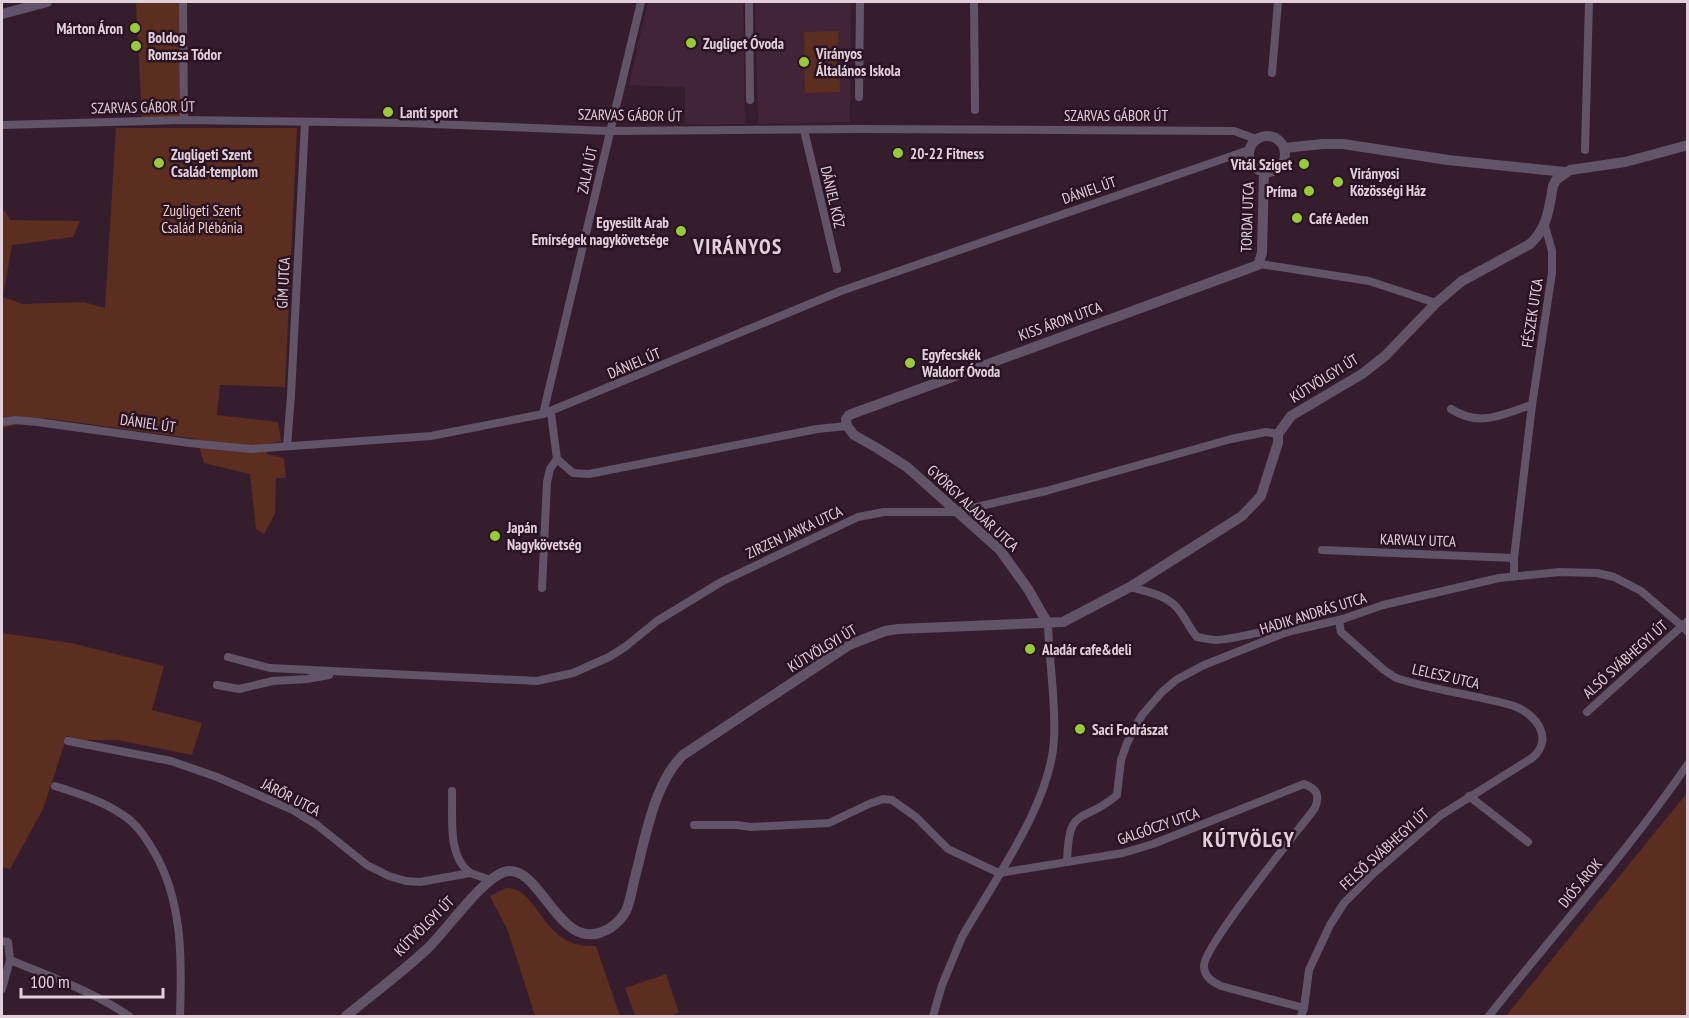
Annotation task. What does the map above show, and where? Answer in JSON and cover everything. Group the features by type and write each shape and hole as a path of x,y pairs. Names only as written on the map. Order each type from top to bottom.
{"street":[{"path":"2,14 47,2"},
{"path":"183,2 184,120"},
{"name":"ZALAI ÚT","path":"542,588 547,482 549,472 557,459 547,414 609,131 641,2"},
{"path":"749,2 750,100"},
{"path":"860,2 860,97"},
{"path":"974,2 975,110"},
{"path":"1272,73 1278,2"},
{"path":"1585,150 1589,2"},
{"name":"SZARVAS GÁBOR ÚT","path":"2,125 184,120 407,123 609,131 859,129 1234,131 1256,139"},
{"name":"GÍM UTCA","path":"287,446 305,122"},
{"name":"DÁNIEL KÖZ","path":"804,130 837,269"},
{"path":"1263,136 1274,137 1284,148 1285,158 1281,166 1273,171 1264,172 1252,164 1249,150 1256,139 1263,136"},
{"path":"1284,148 1343,144 1448,160 1565,172 1624,162 1688,145"},
{"name":"DÁNIEL ÚT","path":"2,422 15,420 37,422 251,449 431,436 547,414 841,291 1249,150"},
{"name":"TORDAI UTCA","path":"1260,264 1264,172"},
{"path":"1545,226 1553,186 1565,172"},
{"name":"KÚTVÖLGYI ÚT","path":"346,1017 427,949 491,880 507,871 520,873 538,890 558,917 570,926 585,933 600,932 609,928 626,911 660,789 672,765 683,755 849,645 885,631 919,626 1063,622 1130,587 1242,516 1256,503 1266,486 1278,443 1278,434 1291,417 1362,374 1385,356 1436,303 1462,282 1530,244 1545,226"},
{"name":"FÉSZEK UTCA","path":"1514,575 1532,405 1552,273 1552,251 1545,226"},
{"path":"1260,264 1369,281 1436,303"},
{"name":"KISS ÁRON UTCA","path":"847,426 846,419 849,415 1260,264"},
{"path":"1451,409 1461,416 1487,420 1532,405"},
{"path":"557,459 573,473 589,474 817,429 847,426"},
{"name":"GYÖRGY ALADÁR UTCA","path":"847,426 854,435 878,447 907,467 1000,550 1024,582 1048,624 1054,728 1052,758 1034,812 962,937 933,1017"},
{"name":"ZIRZEN JANKA UTCA","path":"228,657 270,668 537,681 555,679 609,657 666,615 720,582 843,523 869,514 955,512 1046,491 1231,439 1266,432 1278,434"},
{"name":"KARVALY UTCA","path":"1322,550 1514,558"},
{"name":"HADIK ANDRÁS UTCA","path":"1067,862 1068,837 1073,822 1083,814 1103,806 1117,795 1120,760 1142,715 1176,680 1204,664 1287,632 1343,619 1383,605 1514,575 1560,572 1606,574 1632,585 1674,619"},
{"path":"1130,587 1166,598 1180,611 1188,627 1197,637 1215,640 1259,632 1287,632"},
{"name":"LELESZ UTCA","path":"1343,619 1339,621 1341,632 1396,678 1513,705 1530,715 1542,730 1543,738 1538,753"},
{"name":"ALSÓ SVÁBHEGYI ÚT","path":"1587,712 1686,626 1674,619"},
{"name":"ZIRZEN JANKA UTCA","path":"217,685 239,689 273,681 307,679 341,672"},
{"name":"JÁRŐR UTCA","path":"68,741 171,760 217,777 293,810 317,825 367,865 388,876 420,882 470,873 491,880"},
{"name":"FELSŐ SVÁBHEGYI ÚT","path":"1302,1012 1309,970 1329,925 1344,903 1374,873 1441,815 1538,753"},
{"name":"DIÓS ÁROK","path":"1489,1017 1538,954 1634,840 1688,764"},
{"name":"GALGÓCZY UTCA","path":"999,873 1123,853 1202,825 1294,786 1304,784 1312,787 1317,792 1318,798 1315,808 1220,934 1205,957 1203,966 1211,981 1221,986 1302,1012"},
{"path":"55,786 105,803 126,816 144,836 160,861 170,886 178,920 180,1017"},
{"path":"452,791 455,851 459,862 470,873"},
{"path":"1469,796 1528,842"},
{"path":"694,825 751,827 829,823 869,804 892,800 916,817 948,849 999,873"},
{"path":"2,941 8,942 10,960 2,989"},
{"path":"10,960 83,989 129,1017"}],"shaded area":[{"name":"Zugliget Óvoda","path":"648,2 743,2 745,124 685,124 685,87 629,85"},
{"name":"Virányos Általános Iskola","path":"755,2 851,2 850,122 758,124"}],"green space":[{"path":"136,2 181,2 184,120 142,121"},
{"path":"838,31 840,92 805,93 804,32"},
{"name":"Zugligeti Szent Család Plébánia","path":"116,128 297,128 285,387 220,385 217,415 278,422 281,441 267,444 267,454 284,458 286,478 276,478 275,514 264,534 256,529 250,474 204,463 197,439 44,418 2,428 2,212 5,211 10,220 80,221 73,237 12,245 3,297 23,304 84,302 105,308"},
{"path":"2,633 71,643 164,666 152,710 202,723 192,755 117,740 80,740 67,736 43,809 10,869 2,867"},
{"path":"1687,793 1687,1016 1506,1016"},
{"path":"506,888 518,891 527,897 552,929 563,938 577,944 596,946 620,1016 535,1016 508,931 490,896"},
{"path":"666,974 679,1013 669,1016 635,1016 625,988"}],"place":[{"name":"Márton Áron","path":"135,28"},
{"name":"Zugliget Óvoda","path":"691,43"},
{"name":"Boldog Romzsa Tódor","path":"136,46"},
{"name":"Virányos Általános Iskola","path":"804,62"},
{"name":"Lanti sport","path":"388,112"},
{"name":"20-22 Fitness","path":"898,153"},
{"name":"Zugligeti Szent Család-templom","path":"159,163"},
{"name":"Vitál Sziget","path":"1304,164"},
{"name":"Virányosi Közösségi Ház","path":"1338,182"},
{"name":"Príma","path":"1309,191"},
{"name":"Café Aeden","path":"1297,218"},
{"name":"Egyesült Arab Emírségek nagykövetsége","path":"681,231"},
{"name":"Egyfecskék Waldorf Óvoda","path":"910,363"},
{"name":"Japán Nagykövetség","path":"495,536"},
{"name":"Aladár cafe&deli","path":"1030,649"},
{"name":"Saci Fodrászat","path":"1080,729"}],"district":[{"name":"VIRÁNYOS","path":"738,246"},
{"name":"KÚTVÖLGY","path":"1249,839"}]}
